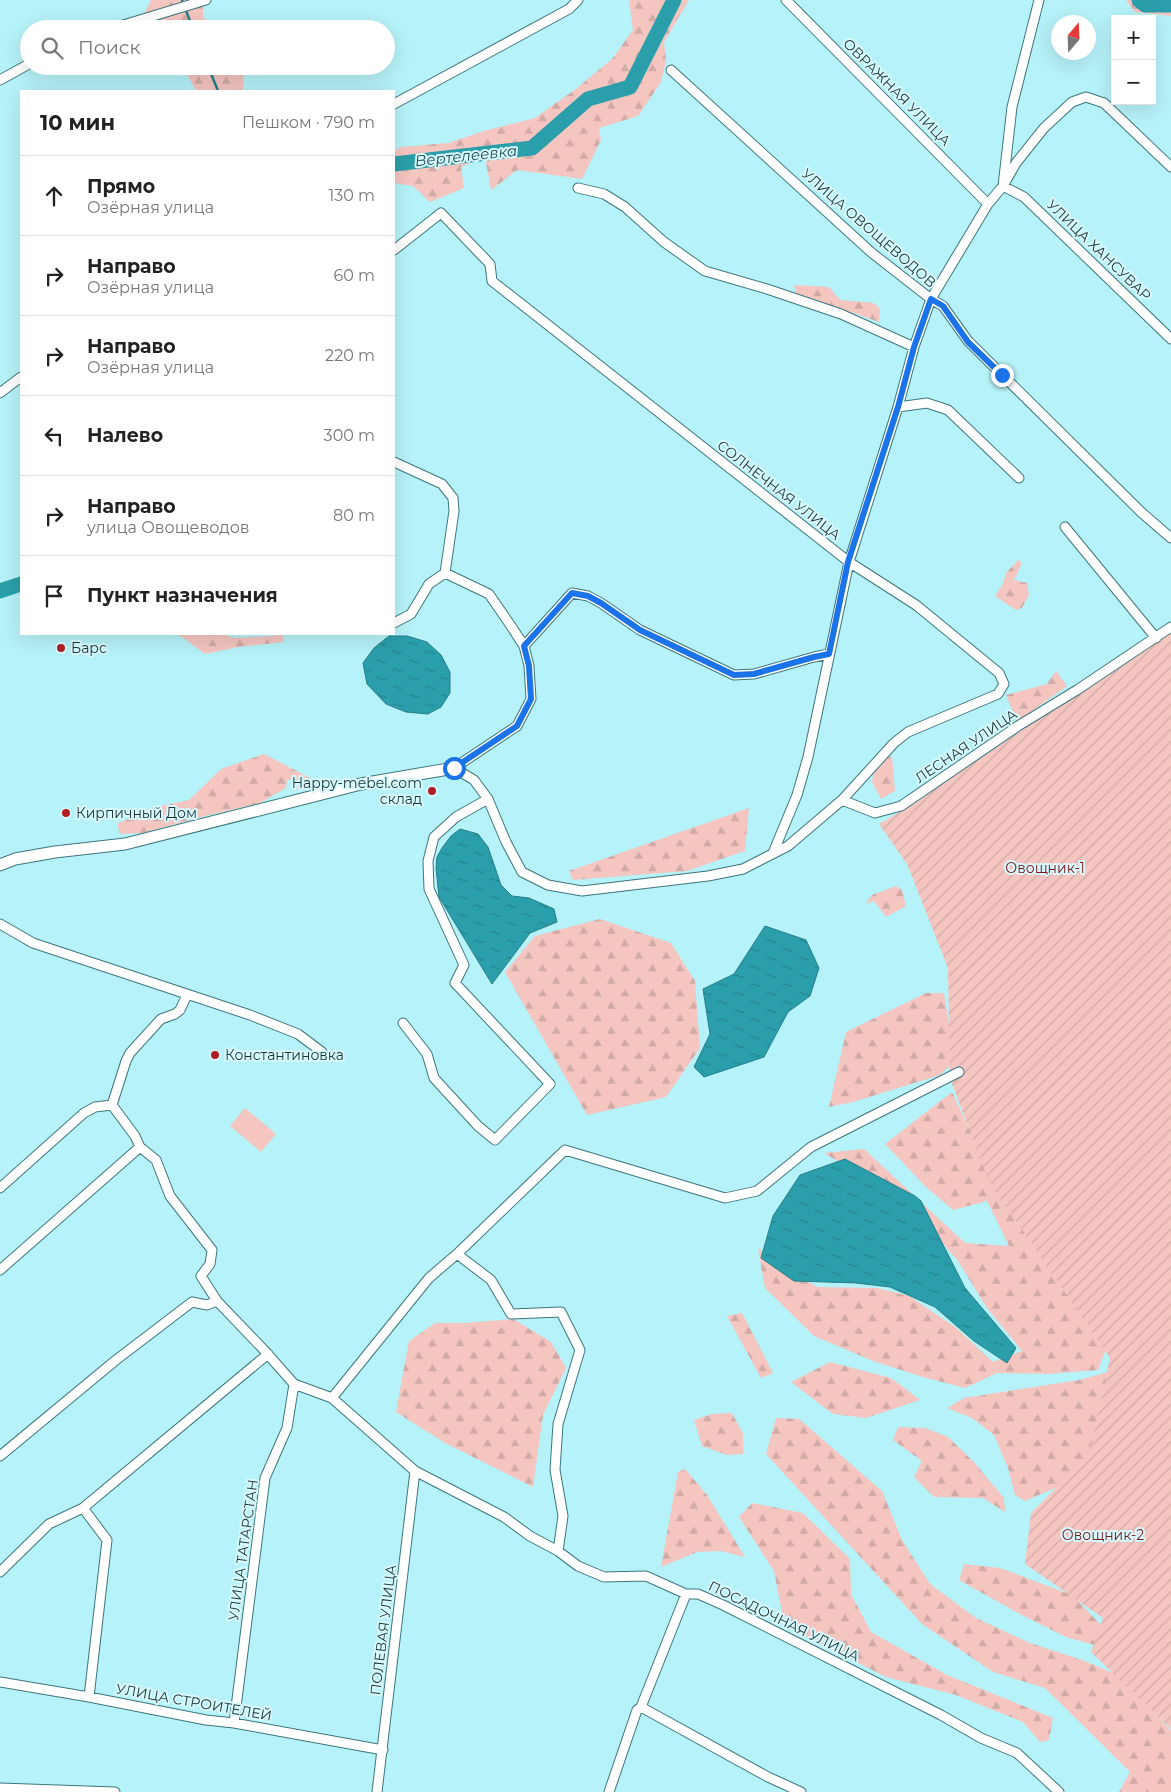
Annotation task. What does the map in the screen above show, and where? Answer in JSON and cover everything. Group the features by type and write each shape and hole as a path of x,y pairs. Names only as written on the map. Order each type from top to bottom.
{"street":[{"path":"140,20 206,0"},
{"path":"395,103 569,9 578,0"},
{"name":"ОВРАЖНАЯ УЛИЦА","path":"786,0 988,204"},
{"path":"1004,186 1012,107 1039,0"},
{"path":"0,80 20,69"},
{"name":"УЛИЦА ОВОЩЕВОДОВ","path":"671,70 872,253 931,299 943,306 968,342 1134,505 1171,538"},
{"path":"773,853 797,795 802,776 848,562 898,407 914,347 931,299 988,204 1004,186 1016,163 1044,128 1072,102 1086,97 1104,103 1171,167"},
{"name":"УЛИЦА ХАНСУВАР","path":"1004,186 1024,197 1171,339"},
{"path":"578,188 604,194 625,207 664,242 706,271 841,314 914,347"},
{"name":"СОЛНЕЧНАЯ УЛИЦА","path":"395,249 441,213 490,264 492,281 848,562 916,605 999,674 1004,684 998,694 908,732 894,743 842,800"},
{"path":"0,393 20,377"},
{"path":"898,407 927,403 948,410 1019,478"},
{"path":"395,462 442,484 453,498 454,511 444,573 430,584 411,614 395,622"},
{"path":"1064,527 1156,638"},
{"path":"0,865 16,859 54,852 125,844 361,784 454,768 517,726 531,699 529,666 524,646 489,594 444,573"},
{"path":"524,646 572,593 588,596 640,630 734,675 754,674 829,654"},
{"name":"ЛЕСНАЯ УЛИЦА","path":"842,800 875,813 901,806 1018,726 1077,690 1171,627"},
{"path":"454,768 474,780 488,799 506,842 522,872 548,885 582,891 708,876 743,869 788,846 842,800"},
{"path":"403,1023 427,1054 434,1078 478,1126 495,1140 550,1084 454,983 464,965 429,889 428,861 434,837 456,817 488,799"},
{"path":"0,924 34,943 250,1015 298,1034 322,1052"},
{"path":"112,1105 130,1053 161,1019 180,1010 188,995"},
{"path":"332,1398 429,1278 565,1150 725,1198 757,1192 810,1147 959,1072"},
{"path":"1,1267 140,1147 135,1136 112,1105"},
{"path":"0,1188 84,1113 95,1107 112,1105"},
{"name":"ПОСАДОЧНАЯ УЛИЦА","path":"140,1147 156,1160 170,1196 212,1250 210,1264 201,1276 217,1300 294,1384 332,1398 415,1471 504,1517 578,1566 604,1577 646,1576 686,1594 698,1594 723,1605 941,1715 981,1738 1017,1753 1059,1792"},
{"path":"456,1254 491,1280 511,1314 561,1312 580,1350 558,1424 555,1470 563,1516 558,1551"},
{"path":"0,1456 116,1360 192,1302 207,1305 217,1300"},
{"path":"0,1572 49,1524 82,1508 268,1354"},
{"name":"УЛИЦА ТАТАРСТАН","path":"234,1723 265,1478 287,1428 294,1384"},
{"name":"ПОЛЕВАЯ УЛИЦА","path":"377,1792 415,1471"},
{"path":"82,1508 106,1540 89,1697"},
{"path":"610,1792 636,1710 641,1707 686,1594"},
{"name":"УЛИЦА СТРОИТЕЛЕЙ","path":"0,1682 383,1750"},
{"path":"641,1707 768,1777 801,1792"},
{"path":"0,1788 116,1792"}],"green space":[{"path":"151,0 203,0 203,18 208,20 141,20"},
{"path":"629,0 689,0 664,42 666,61 661,82 638,116 599,128 601,140 582,179 517,170 491,190 485,157 461,167 464,188 430,202 413,186 395,183 395,150 401,147 448,143 484,131 535,118 577,88 612,59 633,30"},
{"path":"1126,0 1171,0 1171,16 1135,12"},
{"path":"244,75 243,90 195,90 188,76"},
{"path":"794,285 829,287 840,300 874,303 880,309 879,322 796,293"},
{"path":"1018,560 1022,563 1014,580 1027,583 1029,595 1022,608 1016,610 995,596 1003,584 1006,573"},
{"name":"Овощник-1","path":"1171,629 1171,1729 1091,1652 1103,1618 1025,1564 1031,1513 1089,1455 1110,1358 988,1180 950,1078 948,968 907,864 879,824 910,806"},
{"path":"177,635 224,635 235,638 282,635 284,642 238,647 205,654"},
{"path":"1056,671 1067,686 1017,722 1006,695 1047,684"},
{"path":"264,754 310,778 311,780 304,790 298,790 298,782 287,779 286,788 260,803 142,833 120,834 117,824 151,808 189,800 221,769"},
{"path":"892,756 895,791 881,799 872,782 876,759"},
{"path":"749,808 745,851 687,871 573,880 569,871"},
{"path":"896,886 902,890 906,906 886,917 874,901 866,904 872,895"},
{"path":"600,919 671,943 695,981 700,1048 666,1097 587,1115 505,972 535,936"},
{"path":"926,993 944,993 955,1061 940,1075 853,1102 829,1107 846,1032"},
{"path":"952,1092 991,1177 1106,1349 1098,1370 1048,1374 997,1373 965,1388 873,1361 814,1336 765,1288 758,1248 773,1261 817,1287 877,1288 909,1296 955,1327 993,1362 1022,1351 987,1308 958,1261 904,1201 824,1153 864,1149 965,1243 1009,1246 987,1201 953,1210 927,1188 885,1144"},
{"path":"245,1108 276,1134 261,1152 230,1126"},
{"path":"742,1313 773,1373 761,1378 727,1316"},
{"path":"513,1319 551,1342 566,1368 543,1415 533,1487 445,1443 396,1412 409,1341 435,1323"},
{"path":"830,1362 891,1378 920,1400 866,1418 833,1414 791,1382"},
{"path":"1108,1372 1097,1470 1025,1501 1015,1495 1008,1468 994,1435 972,1418 947,1408 964,1398 1079,1380"},
{"path":"732,1413 743,1434 743,1454 727,1455 702,1446 694,1420 712,1414"},
{"path":"776,1418 799,1419 882,1491 902,1540 930,1584 976,1618 1030,1643 1085,1661 1120,1676 1171,1731 1171,1792 1119,1792 1130,1772 1045,1688 993,1672 922,1624 766,1454"},
{"path":"898,1427 925,1428 948,1437 973,1461 1004,1498 1005,1512 983,1498 934,1497 914,1477 922,1461 893,1440"},
{"path":"685,1469 707,1495 745,1557 721,1551 697,1552 661,1567 678,1472"},
{"path":"752,1503 803,1513 850,1559 851,1594 871,1632 947,1675 1053,1718 1049,1740 1040,1742 1023,1722 956,1695 886,1677 807,1637 782,1613 774,1571 739,1517"},
{"path":"964,1564 1000,1568 1072,1595 1102,1626 1098,1646 1066,1637 959,1580"}],"water":[{"path":"389,636 407,636 427,642 441,655 450,672 450,693 441,707 428,714 406,712 386,704 367,684 363,663 374,648"},
{"path":"460,829 478,834 488,847 501,885 512,896 529,898 554,909 557,922 530,933 492,984 439,897 436,868 437,857 451,836"},
{"path":"765,926 806,940 819,968 810,996 788,1012 764,1057 704,1077 694,1067 710,1034 703,989 734,974"},
{"path":"845,1159 921,1201 965,1288 1016,1348 1007,1363 974,1341 935,1307 890,1287 856,1283 794,1281 761,1258 773,1216 800,1175"}],"waterway":[{"path":"182,0 190,20"},
{"name":"Вертелеевка","path":"395,164 532,148 588,99 630,87 674,0"},
{"name":"Вертелеевка","path":"1139,0 1145,5 1171,5"},
{"path":"212,75 218,90"},
{"name":"Вертелеевка","path":"0,591 20,584"}],"place":[{"name":"Барс","path":"61,648"},
{"name":"Happy-mebel.com склад","path":"432,791"},
{"name":"Кирпичный Дом","path":"66,813"},
{"name":"Константиновка","path":"215,1055"}],"route":[{"path":"454,768 517,726 531,699 529,666 524,646 572,593 588,596 640,630 734,675 754,674 829,654 848,562 898,407 914,347 931,299 943,306 968,342 1002,375"}],"park label":[{"name":"Овощник-2","path":"1103,1535"}]}
